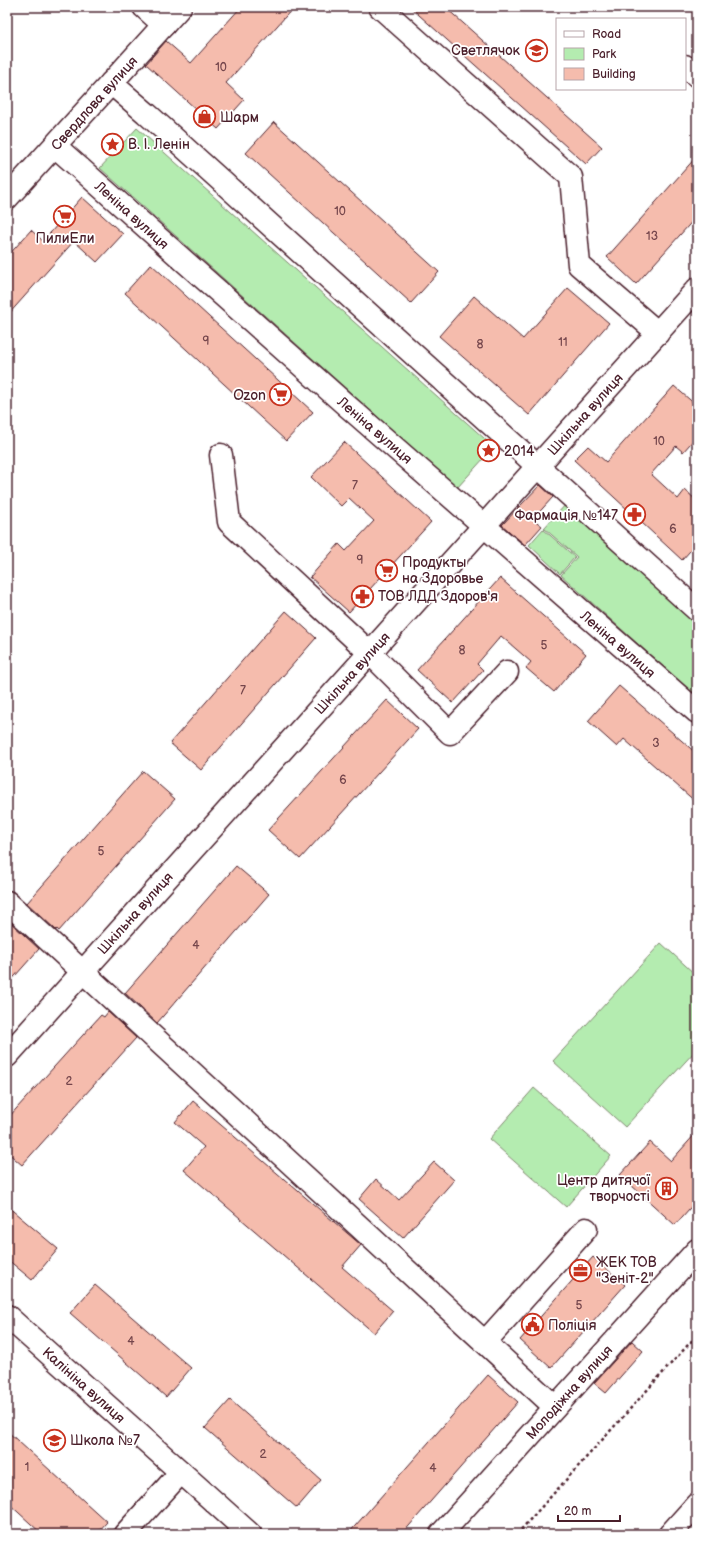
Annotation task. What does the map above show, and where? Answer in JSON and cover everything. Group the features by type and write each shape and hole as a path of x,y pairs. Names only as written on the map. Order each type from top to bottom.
{"main road":[{"path":"144,7 164,25"},
{"name":"Свердлова вулиця","path":"7,198 180,7"},
{"path":"380,7 571,177 579,265 658,333"},
{"path":"686,67 697,76"},
{"path":"111,83 191,153 697,610"},
{"name":"Леніна вулиця","path":"54,146 697,712"},
{"name":"Шкільна вулиця","path":"7,1056 697,289"},
{"path":"221,455 229,522 370,653 450,733 507,672"},
{"path":"7,902 555,1407"},
{"path":"485,1342 586,1229"},
{"name":"Молодіжна вулиця","path":"441,1534 697,1250"},
{"name":"Калініна вулиця","path":"7,1316 250,1534"},
{"path":"125,1534 181,1472"},
{"path":"670,1534 697,1504"}],"path":[{"path":"516,1534 697,1335"}],"green space":[{"path":"137,128 494,447 457,488 100,168"},
{"path":"567,503 697,619 697,697 561,575 577,557 544,528"},
{"path":"543,529 575,557 560,574 529,545"},
{"path":"661,943 697,976 697,1049 625,1127 553,1061"},
{"path":"534,1088 611,1156 566,1207 489,1139"}],"building":[{"path":"241,7 294,7 226,83 244,100 218,129 146,64 166,41 191,63"},
{"path":"410,7 445,7 602,147 586,164"},
{"path":"274,122 439,272 411,303 246,153"},
{"path":"697,156 697,216 636,284 607,257"},
{"path":"82,197 123,234 97,262 74,241 7,316 7,257 31,230 43,241"},
{"path":"151,264 313,412 286,441 125,293"},
{"path":"568,288 609,323 529,415 439,336 474,296 523,339"},
{"path":"674,386 697,406 697,436 683,452 676,446 651,474 678,499 685,490 697,501 697,543 682,560 574,460 588,446 606,462"},
{"path":"344,442 431,522 349,612 310,577 339,544 346,551 374,521 349,498 341,506 311,477"},
{"path":"540,485 553,497 533,519 542,526 525,545 502,525"},
{"path":"500,578 586,654 554,692 526,668 531,662 501,636 477,664 483,670 453,703 417,670"},
{"path":"286,611 316,638 201,770 170,743"},
{"path":"619,686 697,754 697,803 624,739 617,747 588,721"},
{"path":"387,700 418,729 300,859 268,830"},
{"path":"143,771 175,799 59,931 57,929 56,930 27,903"},
{"path":"236,866 269,894 157,1023 125,993"},
{"path":"10,922 39,949 7,985 7,926"},
{"path":"108,1012 136,1038 22,1165 7,1152 7,1119 101,1015 104,1017"},
{"path":"193,1101 361,1245 342,1267 393,1311 374,1333 184,1170 204,1147 175,1122"},
{"name":"Центр дитячої творчості","path":"697,1132 697,1200 675,1225 620,1175 650,1142 671,1161"},
{"path":"434,1162 454,1180 403,1238 359,1199 376,1179 399,1200"},
{"path":"7,1206 58,1249 32,1280 7,1259"},
{"path":"593,1257 625,1285 551,1368 520,1340"},
{"path":"95,1285 191,1368 166,1397 70,1313"},
{"path":"632,1341 643,1351 606,1393 594,1383"},
{"path":"488,1375 518,1402 402,1534 348,1534"},
{"path":"230,1400 321,1480 297,1508 205,1428"},
{"path":"7,1431 107,1522 96,1534 42,1534 7,1502"}],"place":[{"name":"Светлячок","path":"536,50"},
{"name":"Шарм","path":"205,117"},
{"name":"В. І. Ленін","path":"112,144"},
{"name":"ПилиЕли","path":"65,216"},
{"name":"Ozon","path":"281,395"},
{"name":"2014","path":"488,451"},
{"name":"Фармація №147","path":"634,515"},
{"name":"Продукты на Здоровье","path":"387,570"},
{"name":"ТОВ ЛДД Здоров'я","path":"363,596"},
{"name":"Центр дитячої творчості","path":"666,1188"},
{"name":"ЖЕК ТОВ \"Зеніт-2\"","path":"581,1270"},
{"name":"Поліція","path":"533,1325"},
{"name":"Школа №7","path":"55,1440"}]}
